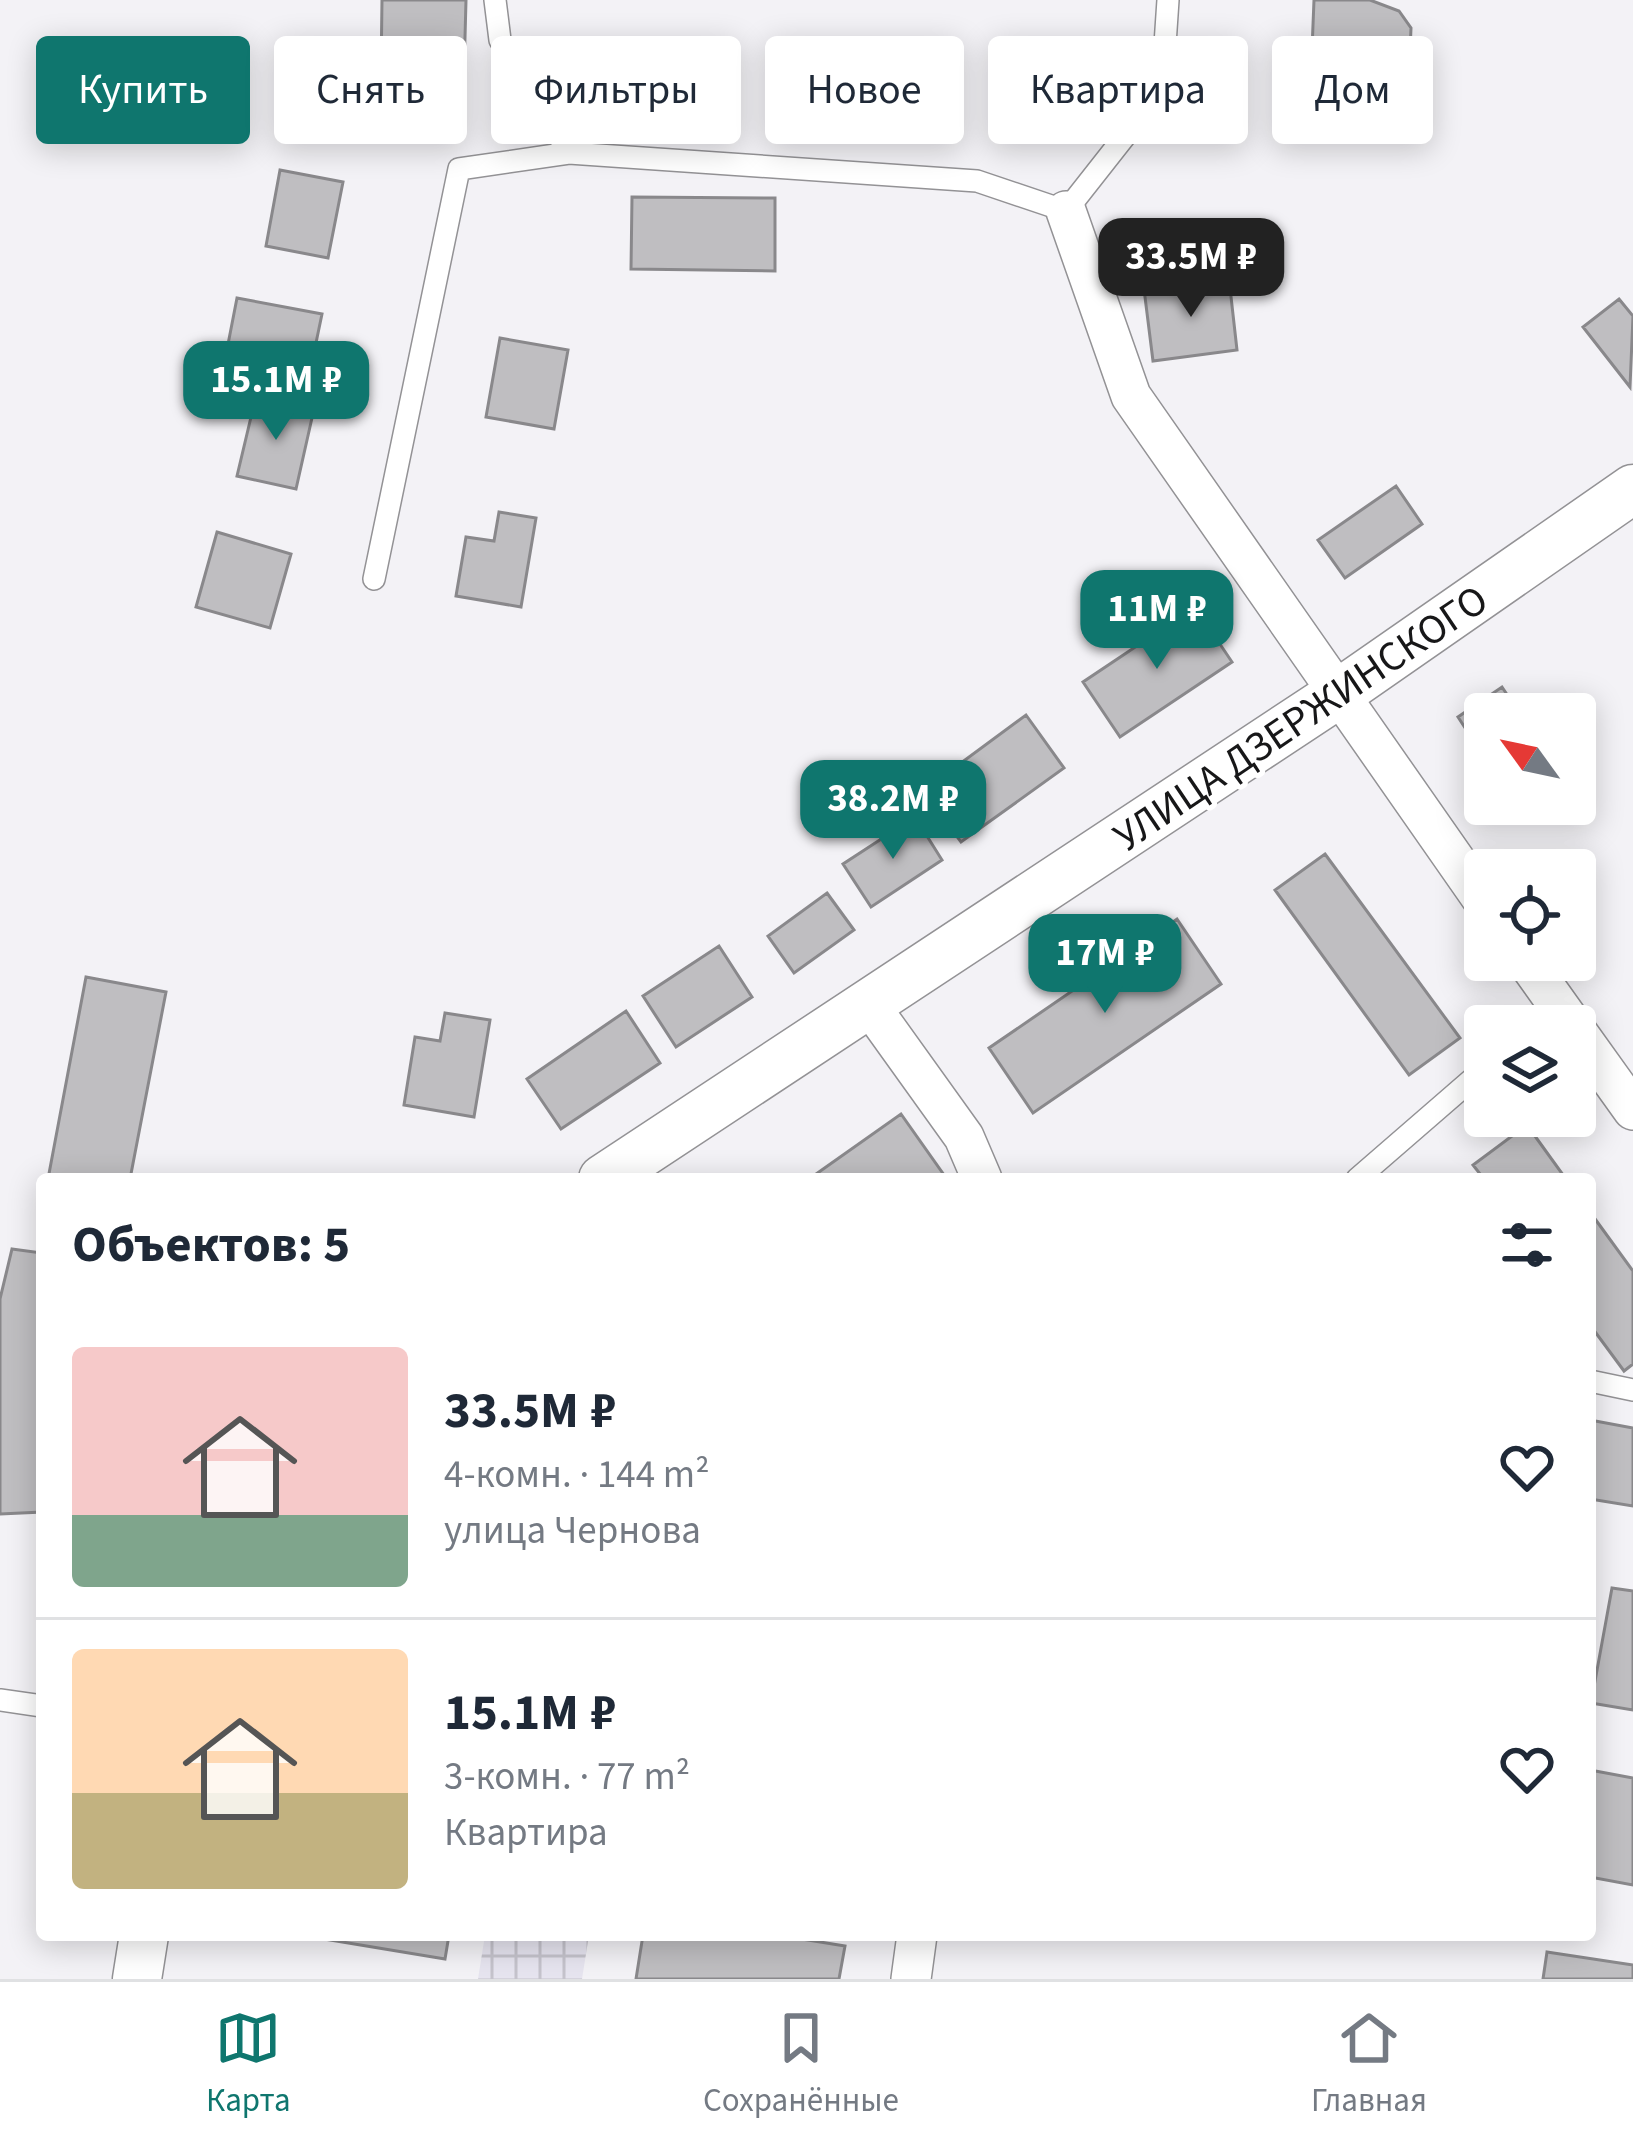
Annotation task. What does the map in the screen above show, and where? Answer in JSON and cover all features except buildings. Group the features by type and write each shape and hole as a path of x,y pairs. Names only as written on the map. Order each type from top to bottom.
{"street":[{"path":"1066,211 1131,395 1464,872"},
{"name":"УЛИЦА ДЗЕРЖИНСКОГО","path":"612,1173 1338,694 1633,489"},
{"path":"870,1006 964,1137 979,1173"},
{"path":"1596,1065 1633,1110"},
{"path":"137,1979 143,1941"},
{"path":"911,1979 916,1941"}],"lane":[{"path":"495,0 500,40 569,153"},
{"path":"374,579 459,170 569,153 976,181 1066,211 1162,89 1168,0"},
{"path":"1364,1173 1464,1086"},
{"path":"1596,1382 1633,1390"},
{"path":"0,1700 36,1705"}],"shaded area":[{"path":"484,1941 588,1941 582,1979 478,1979"}]}
